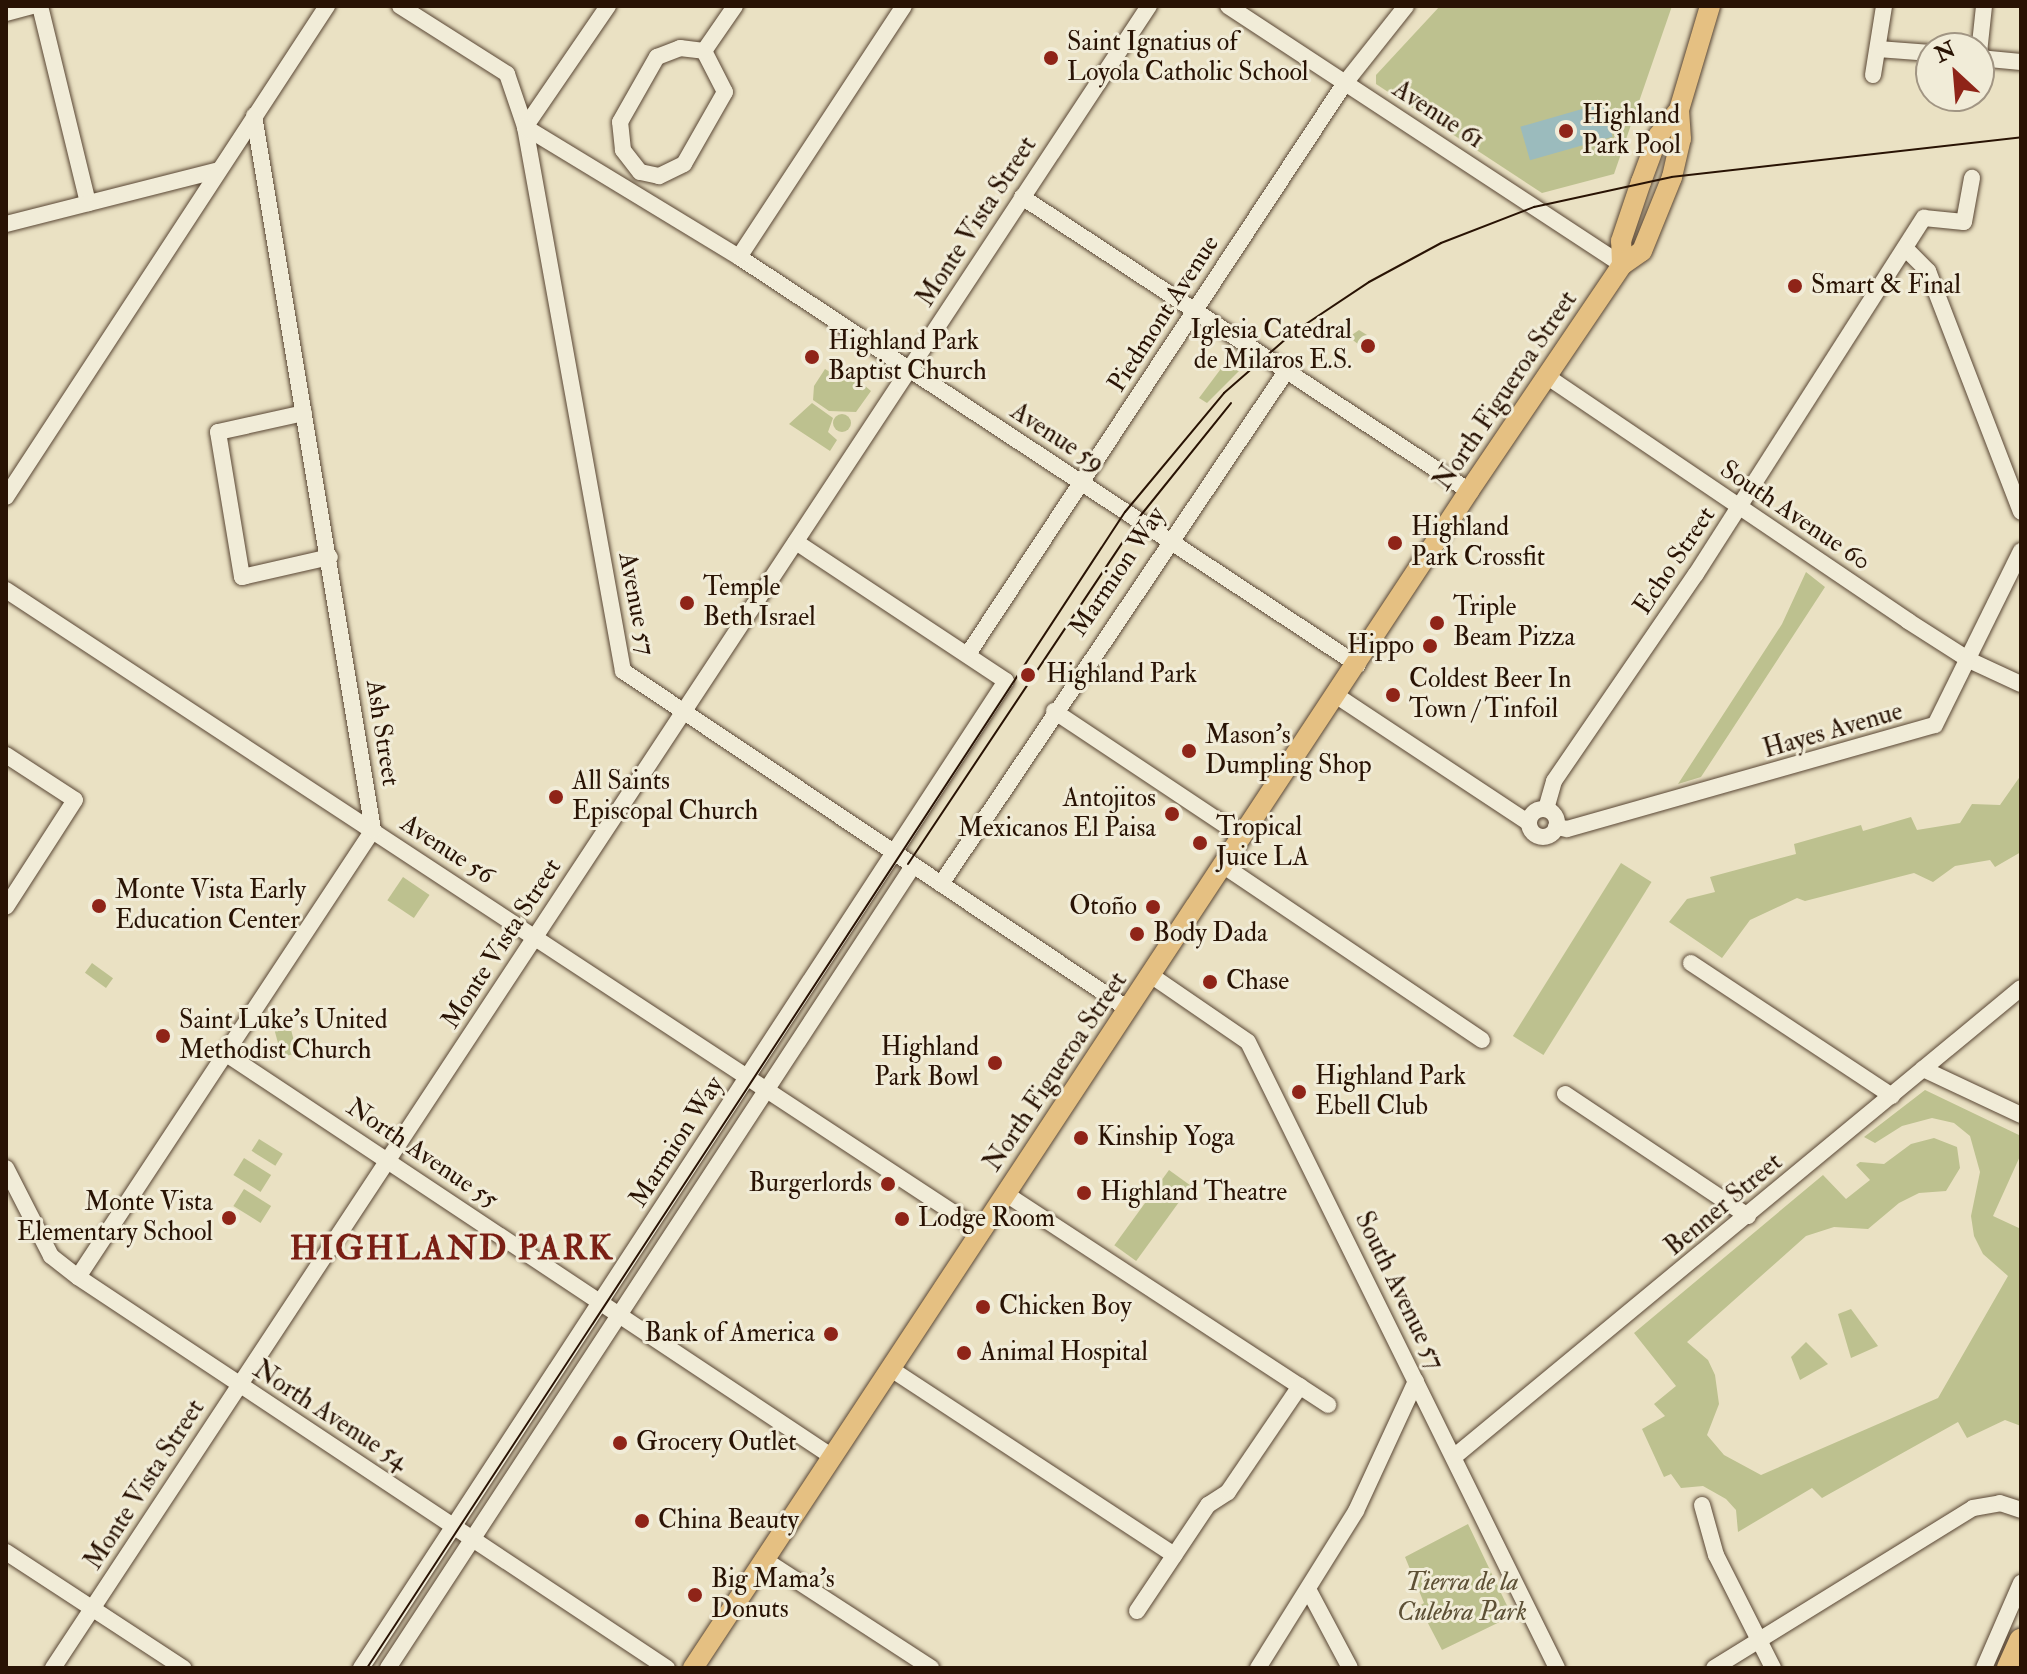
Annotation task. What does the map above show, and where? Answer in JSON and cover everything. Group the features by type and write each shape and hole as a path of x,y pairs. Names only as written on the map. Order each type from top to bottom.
{"highway":[{"path":"2009,1668 2021,1641"}],"main road":[{"name":"North Figueroa Street","path":"693,1668 1358,665 1469,491 1622,265 1621,241 1641,182 1658,136 1679,110 1710,6"}],"street":[{"path":"6,13 32,6"},
{"path":"40,6 88,203"},
{"name":"Avenue 57","path":"400,6 507,74 525,127 623,671 1128,1009"},
{"path":"525,127 608,6"},
{"path":"704,51 735,6"},
{"path":"739,257 904,6"},
{"name":"Monte Vista Street","path":"53,1668 1149,6"},
{"name":"Avenue 61","path":"1228,6 1622,265"},
{"name":"Piedmont Avenue","path":"968,654 1345,83 1406,6"},
{"path":"1873,75 1884,6"},
{"path":"1981,32 1984,6"},
{"path":"6,497 320,11"},
{"path":"680,48 704,51 725,92 707,131 684,164 659,176 640,172 623,150 620,122 638,82 657,57 680,48"},
{"path":"1878,49 1915,52"},
{"path":"1995,58 2021,62"},
{"name":"Ash Street","path":"254,116 330,557 373,830"},
{"name":"Avenue 59","path":"525,127 739,257 1358,665"},
{"path":"6,224 216,171"},
{"path":"629,189 640,172"},
{"name":"Echo Street","path":"1546,809 1554,781 1740,507 1924,218 1964,222 1972,178"},
{"path":"1022,197 1469,491"},
{"path":"1905,248 1928,271 2021,512"},
{"name":"Marmion Way","path":"941,884 1168,541 1287,370"},
{"name":"South Avenue 60","path":"1548,377 1969,660 2021,684"},
{"path":"304,413 218,432 242,577 330,557"},
{"path":"796,542 968,654"},
{"name":"Hayes Avenue","path":"1556,827 1567,829 1935,725 2021,551"},
{"name":"Avenue 56","path":"6,590 981,1231"},
{"name":"Marmion Way","path":"361,1668 1006,681 968,654"},
{"path":"1337,696 1529,823 1540,836 1556,827 1556,818 1546,809 1534,812 1529,823"},
{"path":"1054,711 1243,837"},
{"path":"6,755 75,800 6,907"},
{"path":"78,1277 373,830"},
{"name":"Marmion Way","path":"388,1668 471,1536 913,866"},
{"path":"1224,866 1482,1040"},
{"path":"1691,963 1892,1096"},
{"name":"South Avenue 57","path":"1152,976 1248,1042 1557,1668"},
{"name":"Benner Street","path":"1455,1456 2021,988"},
{"name":"North Avenue 55","path":"225,1053 831,1456"},
{"path":"1923,1069 2021,1115"},
{"path":"1565,1094 1748,1216"},
{"name":"North Avenue 54","path":"6,1168 51,1256 78,1277 667,1668"},
{"path":"1006,1194 1328,1405"},
{"path":"891,1369 1174,1555"},
{"path":"1258,1668 1356,1511 1416,1381"},
{"path":"1137,1611 1208,1505 1228,1492 1300,1386"},
{"path":"1714,1668 1973,1508 2000,1503 2021,1510"},
{"path":"1702,1505 1716,1555 1773,1668"},
{"path":"6,1552 183,1668"},
{"path":"765,1560 931,1668"},
{"path":"1984,1668 2021,1583"},
{"path":"1308,1589 1350,1668"}],"green space":[{"path":"1440,6 1672,6 1614,174 1542,193 1376,84 1376,75"},
{"path":"1359,330 1375,340 1368,352 1349,337"},
{"path":"1229,358 1242,368 1207,403 1199,398"},
{"path":"825,369 843,380 857,379 871,391 856,412 829,411 813,400 814,386"},
{"path":"812,403 833,418 828,432 837,440 830,451 789,424"},
{"path":"842,414 851,423 842,432 833,423"},
{"path":"1806,572 1825,587 1701,777 1678,784 1782,624"},
{"path":"2021,775 2021,852 1995,867 1990,860 1955,866 1933,882 1914,873 1805,901 1797,898 1750,920 1722,958 1669,922 1687,899 1715,892 1710,877 1796,854 1794,844 1861,825 1863,831 1911,817 1917,830 1960,823 1972,804 2000,805"},
{"path":"1621,863 1652,882 1543,1055 1513,1036"},
{"path":"403,877 430,895 414,918 387,900"},
{"path":"92,963 113,978 106,988 85,973"},
{"path":"290,1026 297,1053 282,1057 275,1030"},
{"path":"1925,1090 2021,1136 2021,1154 1993,1216 2021,1229 2021,1426 2005,1420 1967,1438 1958,1422 1822,1498 1812,1488 1738,1532 1736,1510 1726,1499 1703,1486 1681,1488 1671,1474 1664,1477 1642,1429 1665,1416 1654,1404 1676,1386 1634,1333 1823,1175 1846,1199 1870,1180 1856,1165 1860,1162 1884,1164 1911,1144 1934,1138 1957,1147 1960,1168 1946,1191 1919,1193 1899,1203 1868,1229 1834,1227 1806,1236 1687,1342 1708,1360 1715,1375 1719,1404 1707,1435 1724,1455 1761,1475 1938,1398 2008,1276 1983,1254 1974,1236 1971,1216 1980,1172 1970,1136 1954,1123 1932,1118 1902,1126 1875,1143 1864,1137"},
{"path":"259,1139 283,1154 275,1166 252,1151"},
{"path":"244,1158 271,1175 261,1192 233,1175"},
{"path":"1169,1170 1191,1186 1136,1261 1114,1245"},
{"path":"244,1189 271,1206 261,1223 233,1206"},
{"path":"1851,1309 1878,1346 1851,1358 1838,1314"},
{"path":"1806,1342 1828,1364 1800,1380 1791,1357"},
{"name":"Tierra de la Culebra Park","path":"1468,1524 1512,1616 1442,1650 1419,1606 1424,1603 1405,1557"}],"water":[{"name":"Highland Park Pool","path":"1603,103 1613,137 1530,160 1520,127"}],"tram line":[{"path":"367,1668 1125,512 1224,393 1294,332 1369,282 1441,243 1534,207 1672,177 2021,137"},
{"path":"908,864 1137,520 1231,403"}],"place":[{"name":"Saint Ignatius of Loyola Catholic School","path":"1051,58"},
{"name":"Highland Park Pool","path":"1566,131"},
{"name":"Smart & Final","path":"1795,286"},
{"name":"Iglesia Catedral de Milaros E.S.","path":"1368,346"},
{"name":"Highland Park Baptist Church","path":"812,357"},
{"name":"Highland Park Crossfit","path":"1395,543"},
{"name":"Temple Beth Israel","path":"687,603"},
{"name":"Triple Beam Pizza","path":"1437,623"},
{"name":"Hippo","path":"1430,646"},
{"name":"Highland Park","path":"1028,675"},
{"name":"Coldest Beer In Town / Tinfoil","path":"1393,695"},
{"name":"Mason's Dumpling Shop","path":"1189,751"},
{"name":"All Saints Episcopal Church","path":"556,797"},
{"name":"Antojitos Mexicanos El Paisa","path":"1172,814"},
{"name":"Tropical Juice LA","path":"1200,843"},
{"name":"Monte Vista Early Education Center","path":"99,906"},
{"name":"Otoño","path":"1153,907"},
{"name":"Body Dada","path":"1137,934"},
{"name":"Chase","path":"1210,982"},
{"name":"Saint Luke's United Methodist Church","path":"163,1036"},
{"name":"Highland Park Bowl","path":"995,1063"},
{"name":"Highland Park Ebell Club","path":"1299,1092"},
{"name":"Kinship Yoga","path":"1081,1138"},
{"name":"Burgerlords","path":"888,1184"},
{"name":"Highland Theatre","path":"1084,1193"},
{"name":"Monte Vista Elementary School","path":"229,1218"},
{"name":"Lodge Room","path":"902,1219"},
{"name":"Chicken Boy","path":"983,1307"},
{"name":"Bank of America","path":"831,1334"},
{"name":"Animal Hospital","path":"964,1353"},
{"name":"Grocery Outlet","path":"620,1443"},
{"name":"China Beauty","path":"642,1521"},
{"name":"Big Mama's Donuts","path":"695,1595"}],"district":[{"name":"HIGHLAND PARK","path":"452,1249"}]}
